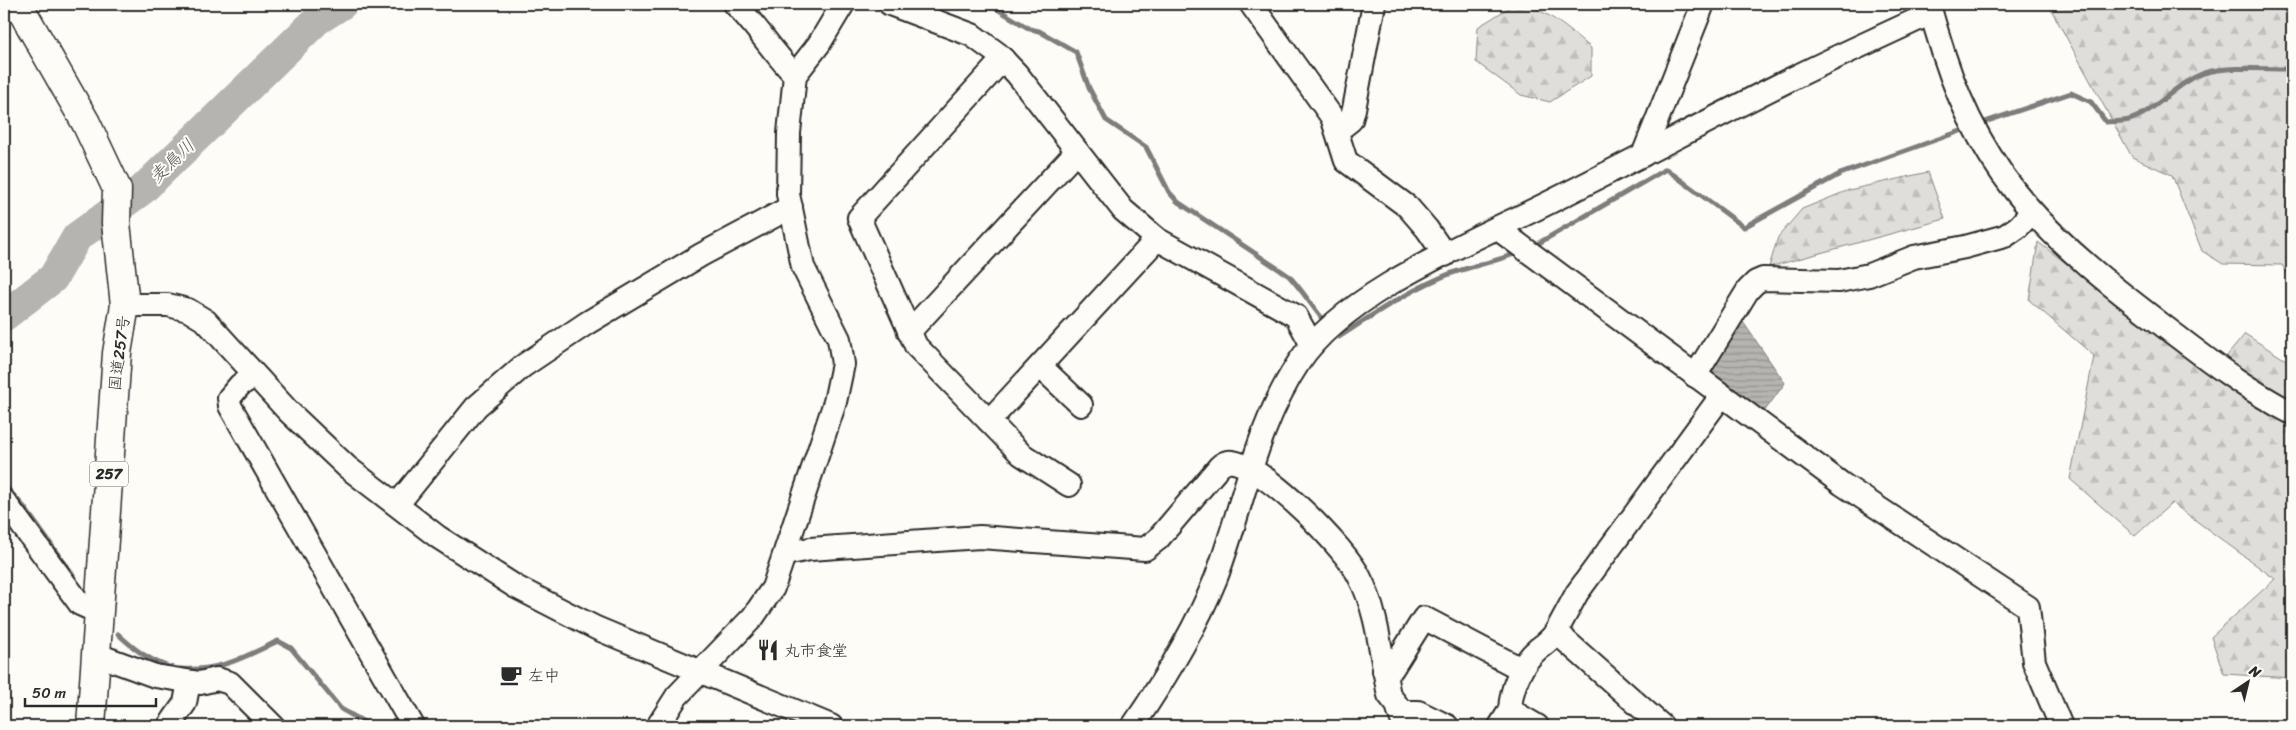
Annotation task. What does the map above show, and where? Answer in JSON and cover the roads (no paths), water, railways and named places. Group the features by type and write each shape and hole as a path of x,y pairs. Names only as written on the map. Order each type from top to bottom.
{"highway":[{"name":"国道257号","path":"18,4 86,122 117,188 116,223 125,305 117,352 91,726"}],"street":[{"path":"735,4 752,21 795,75"},
{"path":"658,726 677,696 753,617 773,588 835,402 843,364 840,339 803,267 788,194 789,133 795,75 819,44 843,4"},
{"path":"890,4 972,36 1003,59 1123,210 1157,239 1296,316 1312,345"},
{"path":"1251,4 1332,117 1346,161 1408,206 1445,254"},
{"path":"1337,131 1351,120 1374,4"},
{"path":"1643,155 1703,4"},
{"path":"1133,726 1156,692 1204,606 1269,419 1285,386 1299,362 1312,345 1340,319 1377,292 1445,254 1498,229 1930,8 1954,86 1968,117 1998,170 2032,212 2080,259 2139,307 2215,365 2292,413"},
{"path":"1003,59 859,218 916,346 1021,454 1069,485"},
{"path":"909,332 1077,151"},
{"path":"397,505 476,407 523,366 587,323 701,255 791,208"},
{"path":"1695,376 1748,290 1756,282 1771,279 1839,281 1869,276 1914,256 1965,247 2005,236 2018,227 2032,212"},
{"path":"1498,229 1842,484 2028,607 2034,662 2061,726"},
{"path":"989,421 1157,239"},
{"path":"125,305 168,305 188,310 206,321 254,376 347,467 438,537 516,588 596,628 831,726"},
{"path":"1040,366 1081,405"},
{"path":"254,376 240,386 229,398 230,406 413,726"},
{"path":"1536,726 1505,718 1521,669 1536,650 1552,639 1577,593 1722,395"},
{"path":"785,554 810,549 980,538 1145,550 1158,539 1225,462 1232,462 1251,469 1326,533 1347,556 1369,597 1390,695 1402,719 1418,712 1447,726"},
{"path":"4,502 80,604 98,612"},
{"path":"1384,671 1392,669 1424,618 1521,669"},
{"path":"1558,630 1566,641 1662,726"},
{"path":"95,654 155,676 189,682 200,683 217,679 230,683 273,726"},
{"path":"169,726 186,703 189,682"}],"waterway":[{"name":"麦鳥川","path":"4,316 53,278 77,237 142,190 317,20 342,4"},
{"path":"989,4 1030,29 1039,31 1076,52 1089,88 1106,120 1146,147 1169,192 1178,202 1289,276 1326,323"},
{"path":"1979,124 2071,93 2091,102 2106,122 2126,121 2139,116 2193,78 2204,73 2235,69 2292,69"},
{"path":"1532,247 1666,169 1744,227 1840,174 1969,128"},
{"path":"1334,332 1339,337 1402,297 1428,283 1461,270 1519,252"},
{"path":"4,485 24,507 73,575"},
{"path":"118,634 143,654 172,668"},
{"path":"180,669 219,666 242,658 278,641 291,648 341,709 371,726"}],"place":[{"name":"丸市食堂","path":"768,650"},
{"name":"左中","path":"511,675"}]}
